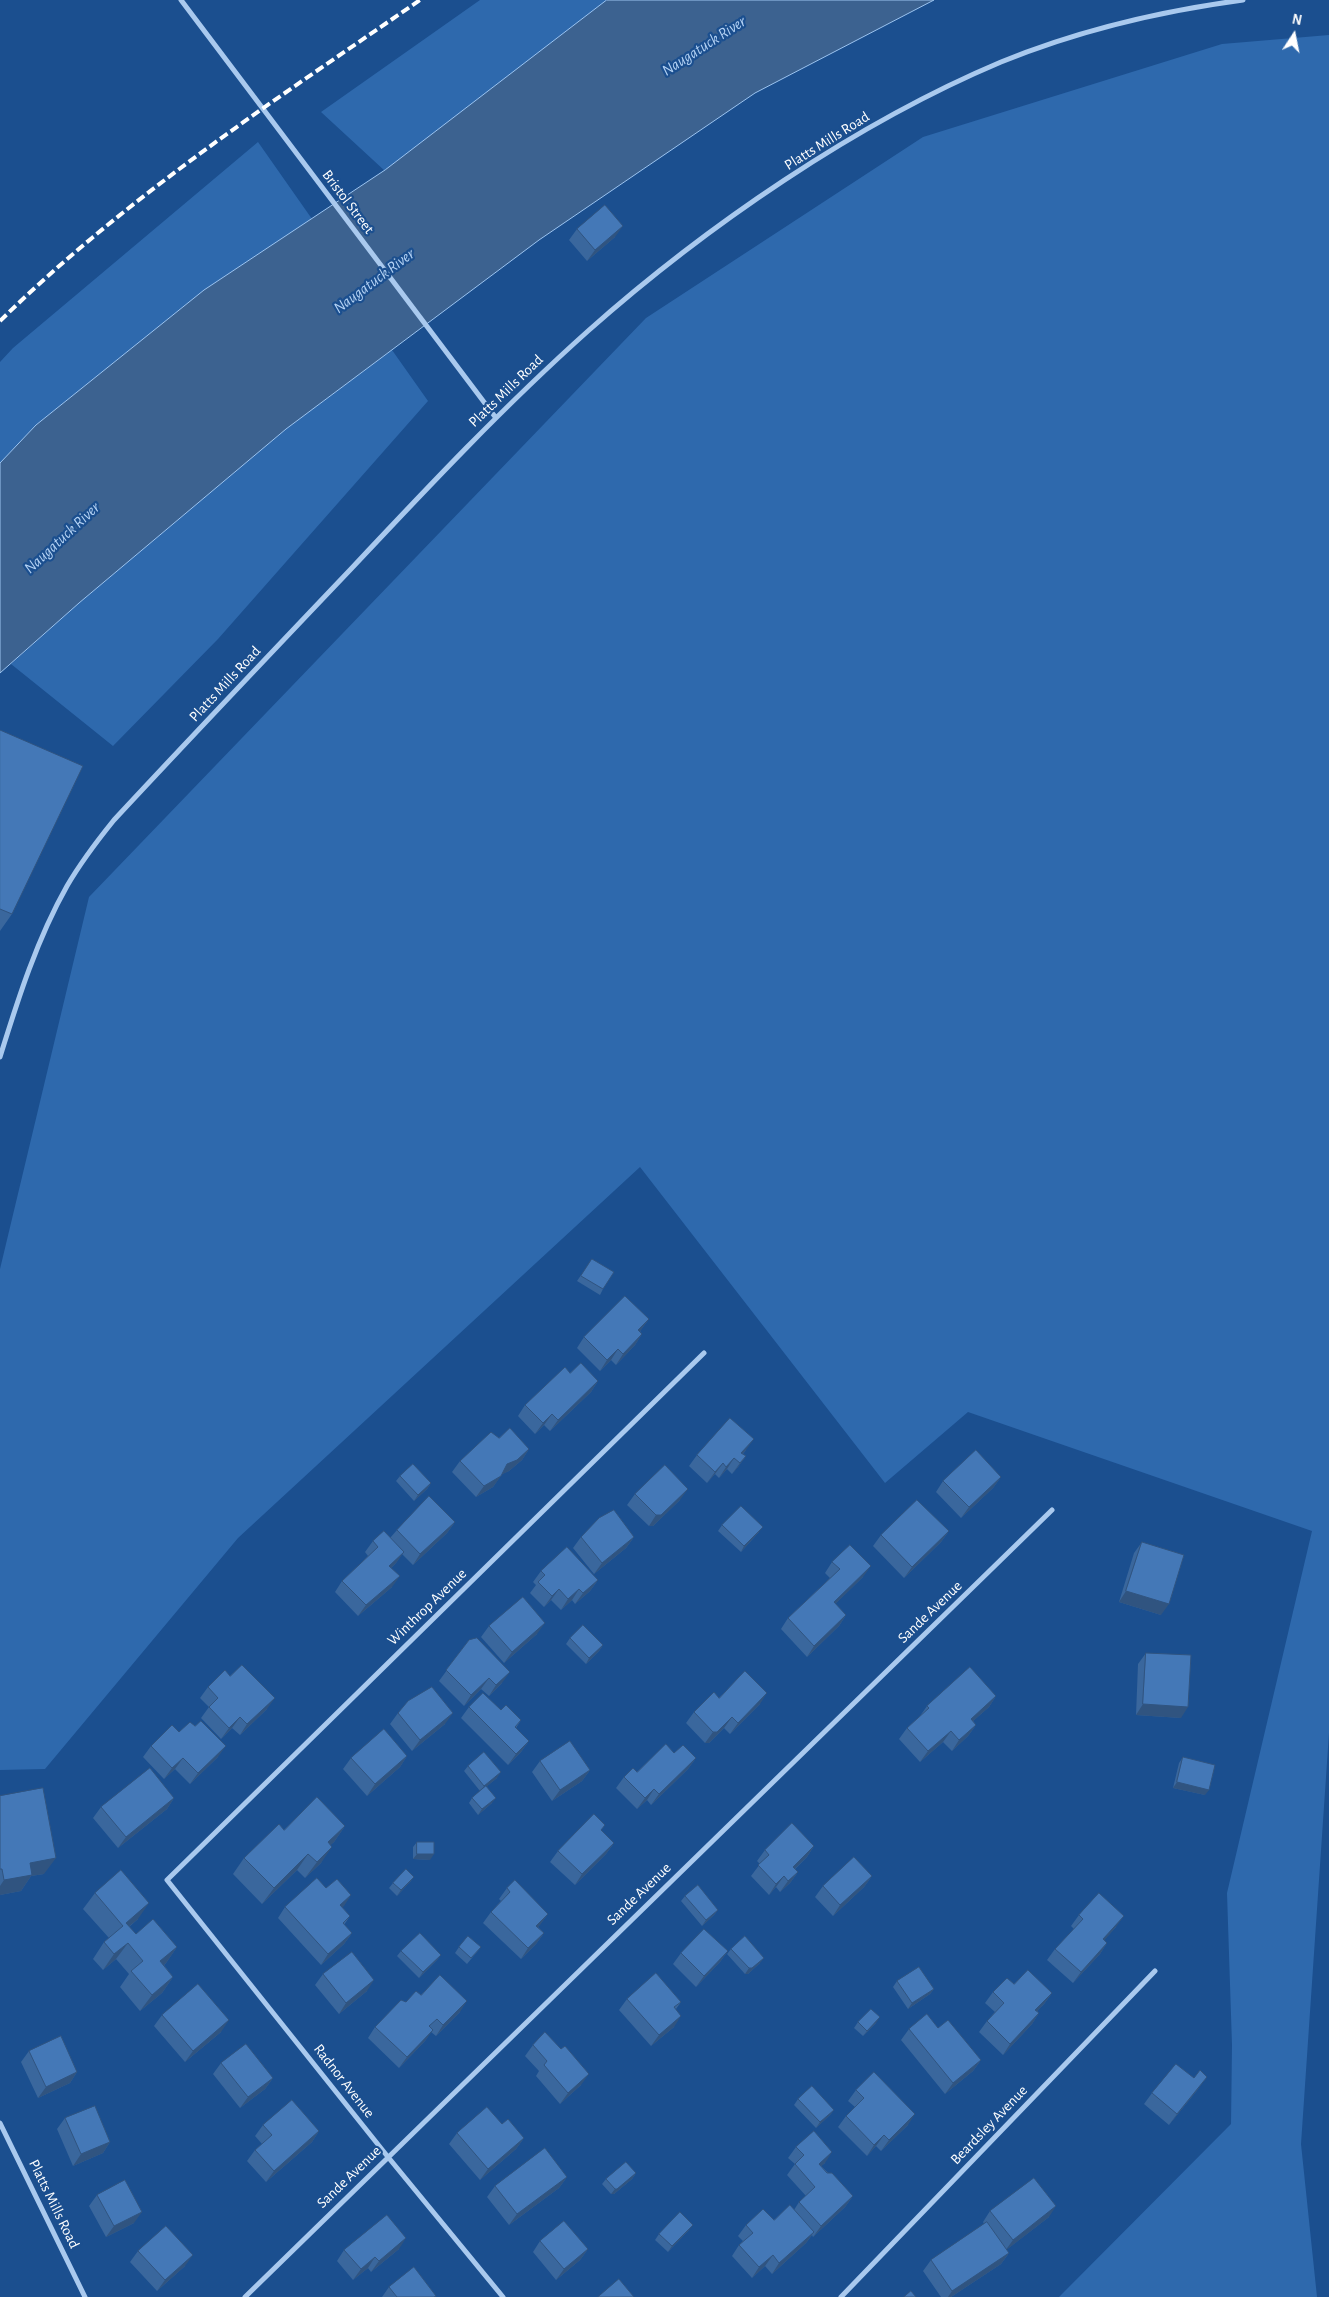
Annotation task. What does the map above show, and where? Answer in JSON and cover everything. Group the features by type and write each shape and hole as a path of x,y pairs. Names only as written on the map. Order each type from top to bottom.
{"street":[{"name":"Bristol Street","path":"181,0 496,418"},
{"name":"Platts Mills Road","path":"0,1057 29,970 46,929 66,887 88,852 114,820 436,479 496,418 586,332 689,248 802,170 880,122 939,91 1002,62 1075,36 1147,18 1243,0"},
{"name":"Winthrop Avenue","path":"167,1880 704,1353"},
{"name":"Sande Avenue","path":"245,2297 1052,1510"},
{"name":"Radnor Avenue","path":"167,1880 388,2157 503,2297"},
{"name":"Beardsley Avenue","path":"841,2297 1156,1971"},
{"name":"Platts Mills Road","path":"0,2123 85,2297"}],"shaded area":[{"path":"480,0 607,0 385,171 321,112"},
{"path":"1329,35 1329,1733 1301,2144 1317,2297 1059,2297 1231,2124 1232,2045 1227,1893 1312,1531 968,1412 885,1483 640,1167 238,1538 45,1769 0,1770 0,1269 89,897 646,318 923,137 1222,44"},
{"path":"258,142 312,219 204,290 36,425 0,463 0,362 13,348"},
{"path":"392,350 428,401 218,639 113,746 11,664 79,603 286,429"}],"water":[{"name":"Naugatuck River","path":"607,0 934,0 755,93 539,240 286,429 79,603 0,673 0,463 36,425 204,290 385,170"}],"building":[{"path":"605,205 623,226 595,250 577,229"},
{"path":"0,730 83,766 12,914 0,909"},
{"path":"592,1259 614,1272 603,1289 581,1276"},
{"path":"625,1296 649,1319 638,1330 642,1334 623,1354 618,1349 607,1360 584,1337"},
{"path":"581,1363 598,1381 558,1420 552,1414 543,1423 525,1405 565,1367 570,1373"},
{"path":"730,1418 754,1439 741,1453 746,1456 740,1463 734,1458 726,1467 723,1463 715,1472 697,1455"},
{"path":"510,1428 529,1449 517,1460 507,1464 501,1476 484,1486 460,1461 491,1432 499,1438"},
{"path":"976,1450 1001,1477 969,1507 943,1481"},
{"path":"413,1464 431,1483 418,1495 400,1476"},
{"path":"665,1465 688,1489 661,1515 656,1515 635,1494"},
{"path":"429,1496 455,1522 420,1554 397,1530"},
{"path":"917,1500 949,1531 912,1567 881,1535"},
{"path":"741,1506 763,1527 744,1546 722,1525"},
{"path":"614,1510 634,1537 602,1563 581,1537 599,1518"},
{"path":"384,1531 404,1552 389,1566 400,1576 366,1605 342,1581 378,1547 373,1541"},
{"path":"1142,1542 1184,1555 1169,1604 1126,1591"},
{"path":"850,1545 871,1566 834,1602 846,1615 814,1646 788,1618 840,1569 832,1562"},
{"path":"567,1547 598,1580 583,1593 579,1589 568,1599 559,1589 552,1596 538,1582 545,1575 541,1571"},
{"path":"523,1597 545,1623 512,1652 489,1626"},
{"path":"583,1625 603,1645 589,1658 570,1638"},
{"path":"477,1638 510,1672 496,1685 489,1678 471,1695 446,1670 469,1640"},
{"path":"1146,1653 1191,1655 1188,1707 1143,1704"},
{"path":"242,1665 275,1698 247,1724 240,1717 229,1728 209,1707 218,1698 208,1687 225,1670 230,1676"},
{"path":"970,1667 996,1696 971,1719 976,1725 959,1740 951,1731 928,1751 907,1728 929,1708 927,1706"},
{"path":"745,1671 767,1693 738,1723 732,1717 717,1732 713,1732 694,1712 714,1692 719,1698"},
{"path":"432,1687 453,1713 420,1740 398,1713 408,1701"},
{"path":"483,1693 501,1710 506,1705 521,1720 515,1727 529,1741 516,1754 469,1707"},
{"path":"201,1721 226,1746 198,1773 183,1758 172,1768 151,1746 172,1725 179,1732 190,1722 195,1726"},
{"path":"384,1729 407,1756 375,1784 351,1758"},
{"path":"570,1741 590,1770 560,1790 540,1761"},
{"path":"666,1744 674,1753 683,1745 696,1758 659,1794 654,1789 645,1798 624,1777 633,1768 637,1772"},
{"path":"484,1752 501,1772 484,1786 468,1766"},
{"path":"1183,1757 1215,1765 1209,1790 1177,1782"},
{"path":"150,1768 174,1798 126,1837 101,1807"},
{"path":"486,1786 496,1798 482,1809 472,1798"},
{"path":"43,1788 56,1858 30,1863 32,1875 4,1880 2,1869 0,1869 0,1796"},
{"path":"317,1797 345,1826 328,1842 332,1847 317,1862 308,1854 274,1888 244,1858 279,1824 284,1830"},
{"path":"594,1814 605,1825 601,1830 614,1843 582,1874 558,1851"},
{"path":"792,1823 814,1846 793,1867 798,1872 788,1881 784,1876 776,1884 758,1865 769,1855 765,1850"},
{"path":"417,1842 434,1842 434,1854 417,1854"},
{"path":"854,1857 872,1876 840,1905 823,1886"},
{"path":"406,1869 414,1877 401,1890 393,1883"},
{"path":"121,1870 149,1903 126,1923 136,1934 153,1919 177,1947 160,1961 173,1977 152,1995 131,1971 143,1961 128,1943 114,1954 104,1942 123,1926 95,1893"},
{"path":"317,1878 326,1888 337,1879 351,1895 340,1905 350,1916 343,1923 352,1933 328,1954 285,1907"},
{"path":"515,1880 548,1914 536,1926 544,1933 528,1948 491,1912 510,1892 507,1888"},
{"path":"698,1885 718,1910 706,1920 685,1896"},
{"path":"1099,1893 1124,1916 1103,1939 1107,1943 1081,1972 1055,1949 1083,1919 1079,1915"},
{"path":"704,1929 728,1951 704,1976 681,1953"},
{"path":"420,1933 441,1955 423,1972 401,1951"},
{"path":"468,1936 481,1947 471,1958 459,1947"},
{"path":"745,1936 764,1958 752,1968 749,1968 731,1949"},
{"path":"352,1952 374,1980 346,2003 323,1974"},
{"path":"919,1967 934,1989 912,2003 897,1981"},
{"path":"1028,1970 1052,1993 1035,2010 1039,2013 1010,2044 987,2021 1004,2003 993,1992 1007,1978 1014,1984"},
{"path":"656,1973 681,2002 674,2007 681,2016 659,2035 627,1999"},
{"path":"440,1975 467,2001 443,2025 437,2019 429,2026 433,2030 407,2057 375,2027 401,2000 406,2002 416,1991 421,1995"},
{"path":"198,1984 229,2020 193,2051 162,2015"},
{"path":"871,2009 880,2017 867,2031 858,2022"},
{"path":"927,2014 938,2028 948,2020 981,2060 953,2083 909,2029"},
{"path":"545,2032 561,2049 565,2046 589,2074 568,2093 544,2065 547,2061 533,2045"},
{"path":"61,2036 77,2072 46,2087 29,2051"},
{"path":"246,2044 273,2078 248,2097 221,2063"},
{"path":"1176,2064 1194,2078 1200,2070 1207,2077 1177,2114 1152,2093"},
{"path":"874,2072 915,2114 889,2140 884,2135 874,2145 846,2116 864,2098 856,2090"},
{"path":"812,2086 834,2110 820,2122 798,2099"},
{"path":"292,2100 319,2131 274,2171 255,2150 272,2135 263,2125"},
{"path":"95,2106 110,2142 81,2154 65,2118"},
{"path":"487,2107 502,2124 508,2119 524,2138 488,2169 457,2133"},
{"path":"814,2131 832,2152 819,2164 827,2173 832,2173 853,2196 821,2226 799,2202 815,2187 795,2164 804,2155 796,2147"},
{"path":"545,2148 567,2177 517,2214 495,2186"},
{"path":"626,2162 636,2173 615,2189 606,2179"},
{"path":"1034,2178 1056,2206 1013,2240 990,2211"},
{"path":"125,2180 142,2212 114,2226 97,2195"},
{"path":"790,2205 814,2232 779,2263 773,2255 759,2267 739,2245 753,2233 746,2225 763,2209 774,2220"},
{"path":"680,2212 693,2225 672,2246 659,2234"},
{"path":"387,2215 406,2238 379,2261 375,2257 361,2269 344,2250"},
{"path":"564,2221 588,2249 564,2269 540,2241"},
{"path":"987,2222 1009,2253 952,2291 931,2260"},
{"path":"166,2226 193,2255 165,2280 138,2251"},
{"path":"414,2267 436,2296 397,2297 389,2287"},
{"path":"619,2279 634,2297 598,2297"},
{"path":"911,2291 916,2297 904,2297"}],"railway":[{"path":"0,321 48,276 150,191 257,113 420,0"}]}
